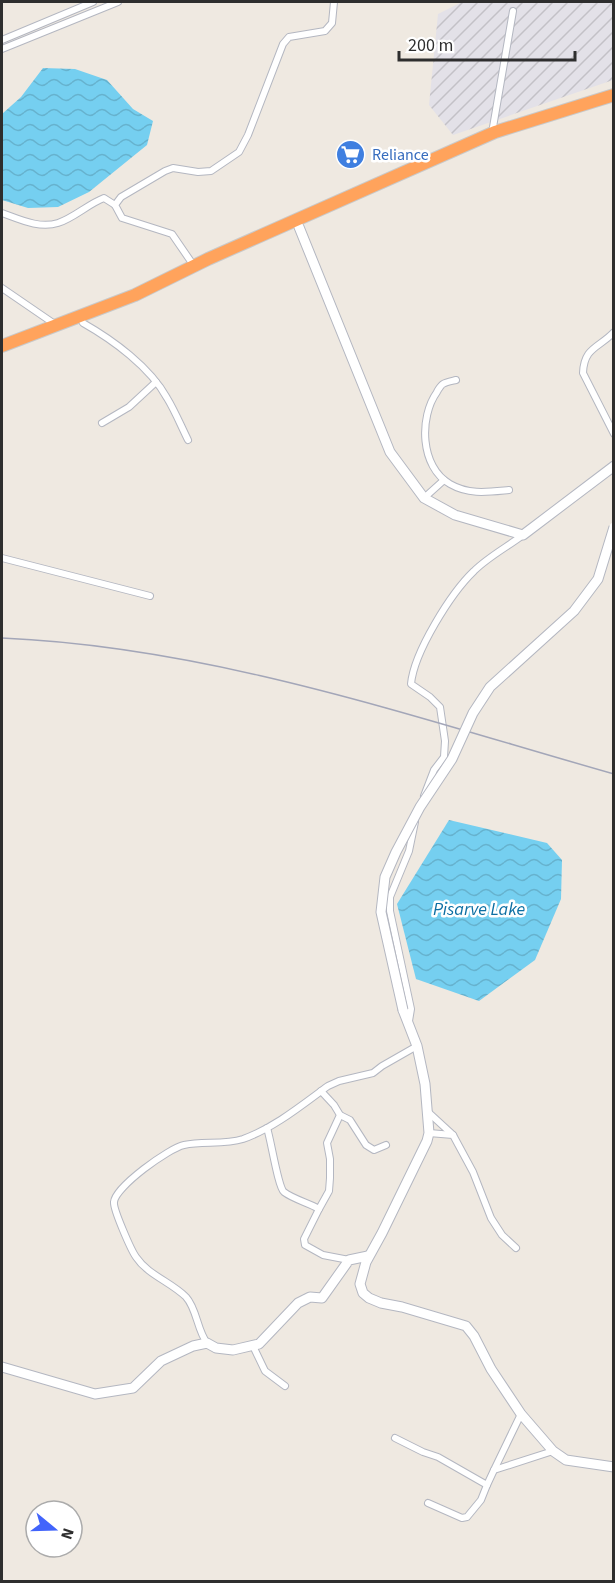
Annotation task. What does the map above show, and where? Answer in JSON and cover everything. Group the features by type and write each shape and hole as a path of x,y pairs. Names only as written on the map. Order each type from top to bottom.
{"highway":[{"path":"2,353 57,325 82,320 194,266 492,134 614,95"},
{"path":"2,346 24,341 137,301 498,139 614,103"}],"street":[{"path":"2,40 93,2"},
{"path":"2,49 118,2"},
{"path":"115,205 121,197 165,171 173,168 198,172 211,171 239,152 248,135 283,44 289,38 325,32 332,23 334,2"},
{"path":"492,134 513,11"},
{"path":"2,213 35,224 47,225 58,223 104,198 115,205 122,218 172,234 194,266"},
{"path":"299,227 390,452 423,498 455,515 523,535"},
{"path":"2,288 57,325"},
{"path":"82,320 137,361 156,381 167,396 188,440"},
{"path":"614,332 589,351 583,373 614,434"},
{"path":"456,380 442,384 430,402 425,424 427,453 436,474 450,485 475,494 509,490"},
{"path":"102,423 129,407 156,381"},
{"path":"408,1024 411,1010 390,911 390,897 409,851 416,818 434,770 444,757 445,741 440,707 411,684 412,674 432,630 459,586 476,569 614,466"},
{"path":"423,498 444,480"},
{"path":"614,527 598,579 574,611 490,687 473,713 452,759 420,807 386,877 381,912 403,1010 417,1046 425,1084 429,1133 393,1211 368,1256 360,1284 363,1293 381,1303 466,1326 521,1414 553,1451 567,1460 614,1467"},
{"path":"2,558 150,596"},
{"path":"349,1260 322,1298 303,1299 259,1344 233,1350 216,1348 207,1343 198,1328 188,1299 148,1270 136,1258 114,1200 125,1184 181,1145 243,1139 267,1128 339,1081 373,1073 417,1046"},
{"path":"321,1091 340,1115 350,1120 369,1148 374,1150 386,1145"},
{"path":"428,1112 453,1135 473,1172 491,1218 502,1235 516,1248"},
{"path":"340,1115 327,1143 330,1159 329,1191 304,1239 305,1245 323,1255 349,1260 368,1256"},
{"path":"267,1128 273,1143 278,1182 283,1192 319,1209"},
{"path":"429,1133 453,1135"},
{"path":"2,1367 95,1394 133,1388 161,1361 193,1346 207,1343"},
{"path":"252,1346 265,1371 285,1386"},
{"path":"428,1503 462,1518 468,1517 481,1500 521,1414"},
{"path":"395,1438 438,1457 487,1485"},
{"path":"494,1470 553,1451"}],"shaded area":[{"path":"462,2 613,2 613,80 453,135 429,105 438,14"}],"water":[{"path":"43,68 75,69 107,80 133,109 153,121 147,145 89,192 58,207 28,208 2,200 2,114 21,97"},
{"name":"Pisarve Lake","path":"449,820 547,843 562,860 561,899 535,960 479,1001 416,979 397,904"}],"railway":[{"path":"2,638 80,644 158,655 235,670 387,708 614,774"}],"place":[{"name":"Reliance","path":"351,154"}]}
